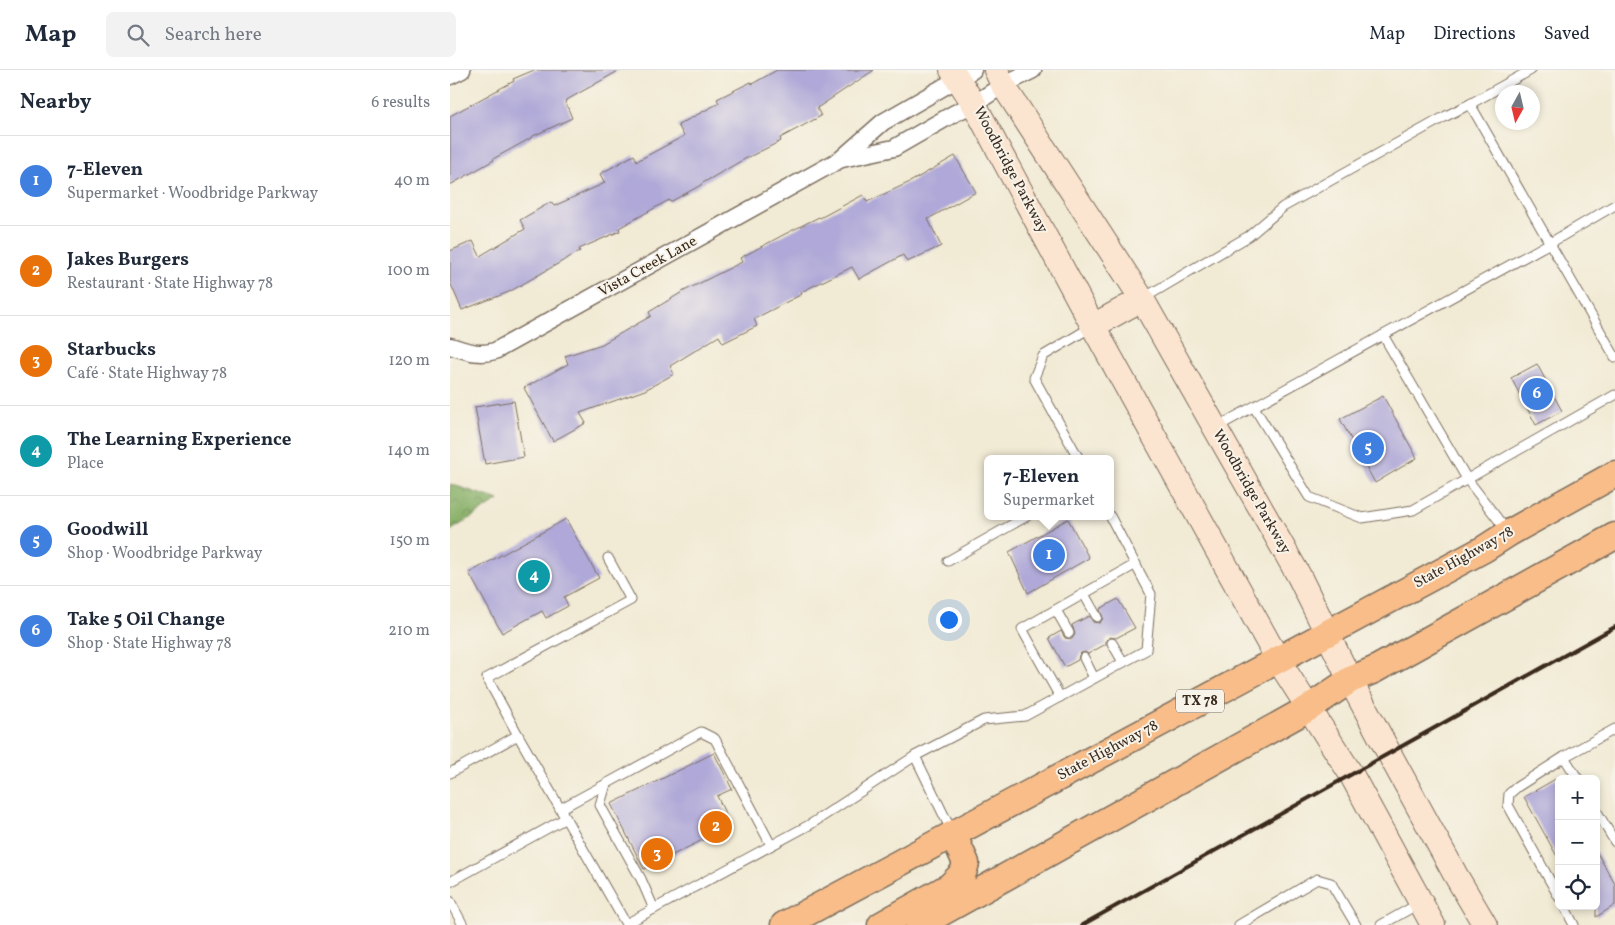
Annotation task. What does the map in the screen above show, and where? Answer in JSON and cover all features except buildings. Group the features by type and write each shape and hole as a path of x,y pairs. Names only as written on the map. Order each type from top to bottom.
{"main road":[{"name":"Woodbridge Parkway","path":"961,73 974,104 1093,326 1278,660 1352,774 1433,925"},
{"name":"Woodbridge Parkway","path":"1000,77 1142,299 1299,576 1350,680 1485,925"},
{"path":"1093,326 1142,299"},
{"name":"State Highway 78","path":"784,925 1484,549 1615,474"},
{"path":"919,925 1309,708 1350,680 1374,670 1615,536"},
{"path":"881,925 950,886 963,873 966,863 953,834"}],"street":[{"path":"450,76 462,70"},
{"name":"Vista Creek Lane","path":"841,160 894,148 974,104 1000,77 1032,70"},
{"name":"Vista Creek Lane","path":"450,346 473,353 484,354 496,351 841,160 883,122 961,73"}],"lane":[{"path":"1142,299 1249,236 1284,208 1530,70"},
{"path":"1470,104 1615,357"},
{"path":"1215,428 1550,243 1615,205"},
{"path":"1076,455 1034,378 1043,356 1093,326"},
{"path":"1383,336 1467,479 1509,533"},
{"path":"1254,406 1309,497 1362,518 1413,510 1615,395"},
{"path":"948,561 1020,520"},
{"path":"608,558 631,600 487,678 626,925 811,824 915,756 984,720 1025,716 1146,650 1152,594 1112,520"},
{"path":"1060,697 1022,629 1136,564"},
{"path":"1084,594 1097,617"},
{"path":"1056,610 1069,633"},
{"path":"1112,643 1122,662"},
{"path":"1084,658 1094,678"},
{"path":"1555,890 1508,805 1509,794 1564,757 1615,730"},
{"path":"560,809 701,732 715,738 771,845"},
{"path":"450,773 518,735"},
{"path":"915,756 953,834"},
{"path":"1564,757 1575,775"},
{"path":"606,784 600,805 641,879 654,909"},
{"path":"1600,817 1615,842"},
{"path":"450,882 566,818"},
{"path":"1239,925 1317,879 1331,883 1356,925"},
{"path":"450,901 463,925"},
{"path":"1381,925 1420,903"},
{"path":"1566,910 1574,925"}],"green space":[{"path":"450,484 499,500 450,531"}],"railway":[{"path":"1082,925 1615,627"}],"place":[{"name":"Take 5 Oil Change","path":"1537,394"},
{"name":"Goodwill","path":"1368,448"},
{"name":"7-Eleven","path":"1049,555"},
{"name":"The Learning Experience","path":"534,576"},
{"name":"Jakes Burgers","path":"716,827"},
{"name":"Starbucks","path":"657,854"}]}
